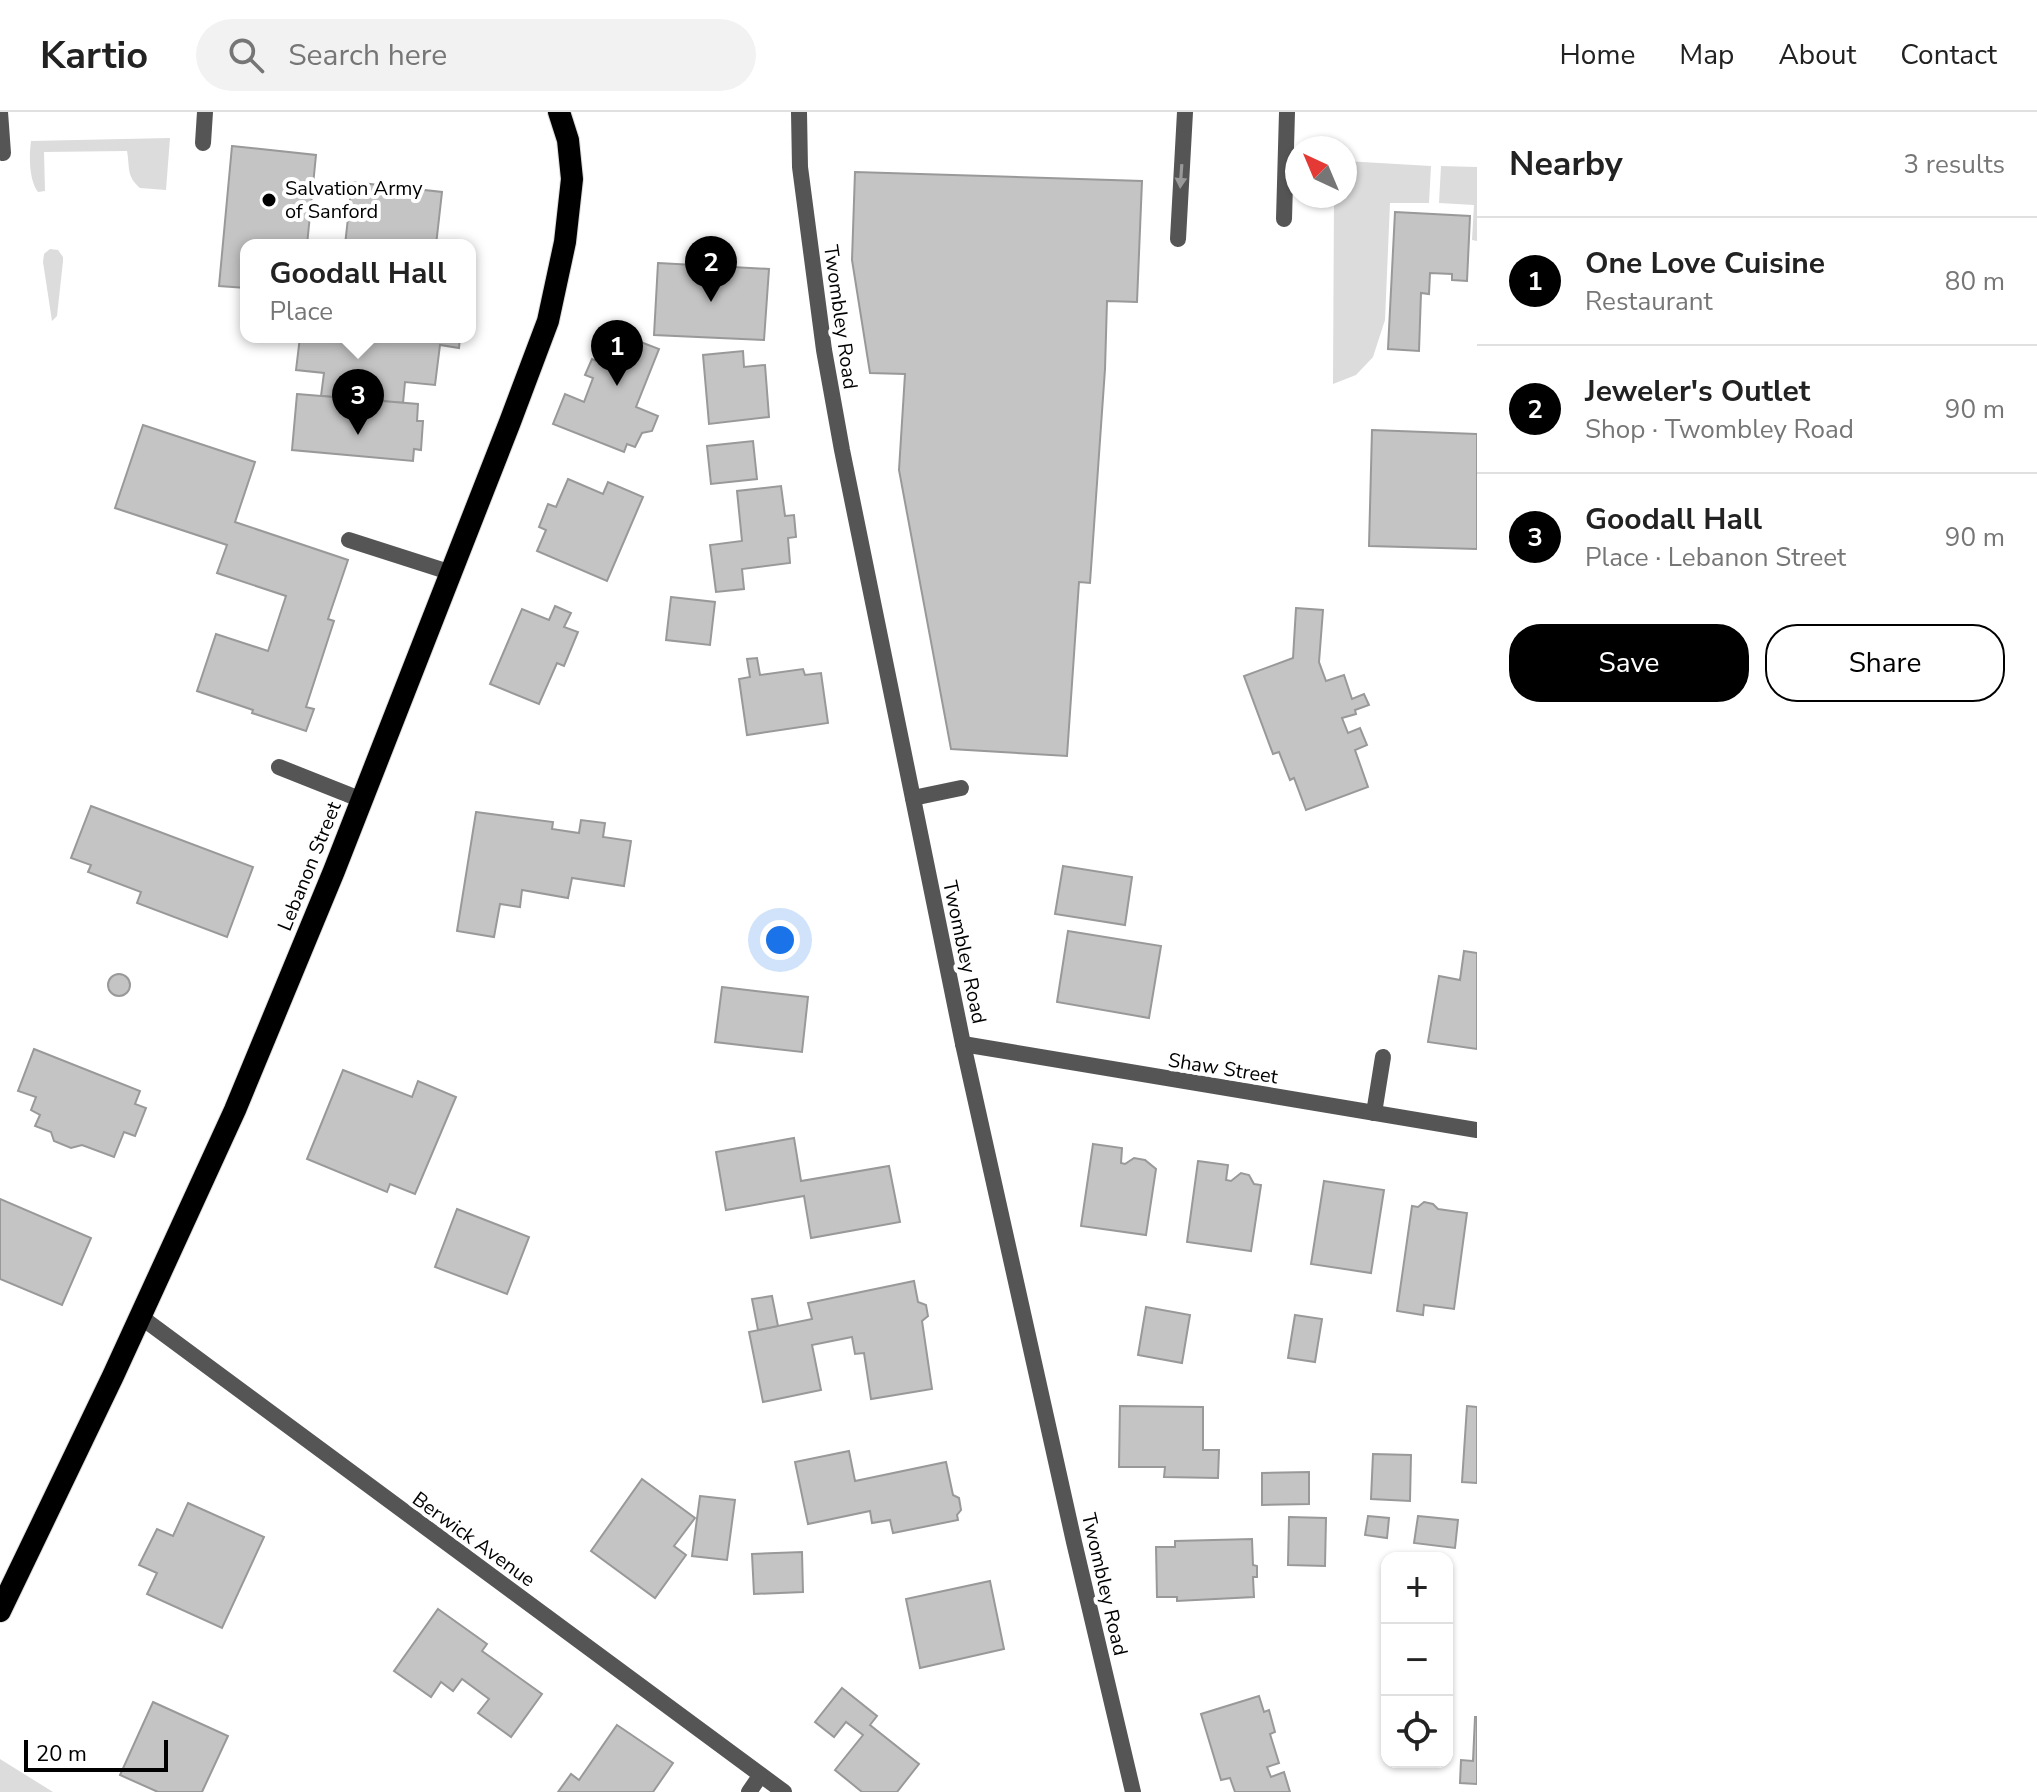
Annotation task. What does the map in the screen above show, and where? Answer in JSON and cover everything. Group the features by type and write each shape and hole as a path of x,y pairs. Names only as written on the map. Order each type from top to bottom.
{"highway":[{"name":"Lebanon Street","path":"0,1611 141,1317 235,1110 334,871 548,321 565,242 572,179 568,140 559,112"}],"street":[{"path":"0,112 3,153"},
{"path":"203,143 205,112"},
{"name":"Twombley Road","path":"799,112 800,167 832,400 963,1044 1133,1792"},
{"path":"1178,239 1185,112"},
{"path":"1284,219 1287,112"},
{"path":"349,540 452,573"},
{"path":"279,767 362,800"},
{"path":"913,798 961,788"},
{"name":"Shaw Street","path":"963,1044 1477,1130"},
{"path":"1374,1113 1383,1057"},
{"name":"Berwick Avenue","path":"141,1317 784,1792"},
{"path":"749,1792 760,1776"}],"shaded area":[{"path":"170,138 166,190 140,188 136,184 129,171 127,151 44,152 45,191 38,192 31,175 31,141"},
{"path":"1357,162 1431,166 1429,203 1390,203 1385,320 1373,357 1356,375 1333,384 1334,208 1357,208"},
{"path":"1441,166 1477,167 1477,241 1472,240 1474,205 1439,203"},
{"path":"50,249 58,250 63,257 57,316 52,321 43,262 44,254"},
{"path":"0,1759 53,1792 0,1792"}],"building":[{"name":"Salvation Army of Sanford","path":"232,146 316,155 308,239 240,239 240,288 219,286"},
{"path":"855,172 1142,181 1137,302 1107,301 1090,583 1079,582 1067,756 951,749 899,470 905,374 870,373 852,260"},
{"path":"352,182 442,192 437,239 346,239"},
{"path":"1395,212 1470,216 1467,281 1452,280 1452,274 1430,273 1429,294 1421,293 1419,351 1388,349"},
{"path":"658,263 769,269 764,340 654,335"},
{"path":"612,331 659,349 636,407 658,416 652,431 642,433 635,447 627,444 624,452 553,424 565,394 584,402 593,378 585,375 592,359 599,362"},
{"path":"299,343 459,343 459,348 440,345 435,385 405,382 403,403 321,396 324,373 296,370"},
{"path":"743,351 744,367 765,365 769,417 709,424 703,355"},
{"path":"297,394 418,404 417,421 423,421 421,450 414,449 413,461 292,450"},
{"path":"143,425 255,462 235,522 348,560 328,619 334,621 306,707 314,709 306,731 197,691 216,634 268,651 286,596 217,573 227,545 115,508"},
{"path":"1372,430 1477,434 1477,549 1369,546"},
{"path":"753,441 757,479 711,484 707,446"},
{"path":"568,479 603,494 608,482 643,497 607,581 537,551 546,530 539,527 548,504 556,507"},
{"path":"781,486 785,516 794,515 796,537 788,538 790,563 742,569 744,589 716,592 710,545 742,541 737,491"},
{"path":"671,597 715,602 710,645 666,640"},
{"path":"555,606 571,613 564,627 578,632 564,666 557,663 539,704 490,684 522,609 549,620"},
{"path":"1296,608 1323,610 1319,662 1326,681 1344,675 1352,699 1364,694 1369,705 1355,710 1356,714 1342,718 1348,733 1360,728 1367,745 1355,750 1368,787 1306,810 1294,778 1290,780 1279,752 1273,754 1244,676 1293,658"},
{"path":"757,658 760,675 803,669 805,675 821,673 828,723 747,735 739,679 750,677 747,659"},
{"path":"91,806 253,867 227,937 137,903 141,892 88,872 91,865 71,858"},
{"path":"476,812 553,822 552,829 579,833 581,820 605,823 603,837 631,841 624,886 572,878 568,898 522,890 520,907 500,904 494,937 457,931"},
{"path":"1063,866 1132,877 1125,925 1055,914"},
{"path":"1068,931 1161,946 1149,1018 1057,1002"},
{"path":"1464,951 1477,953 1477,1049 1428,1042 1439,976 1460,980"},
{"path":"119,974 127,977 130,985 127,993 119,996 111,993 108,985 111,977"},
{"path":"722,987 808,997 802,1052 715,1042"},
{"path":"34,1049 140,1091 135,1104 146,1108 135,1136 124,1132 114,1157 82,1145 71,1148 54,1141 51,1132 35,1126 40,1115 31,1110 36,1097 18,1091"},
{"path":"343,1070 412,1097 418,1081 456,1097 415,1194 390,1184 387,1192 307,1159"},
{"path":"794,1138 801,1181 889,1166 900,1222 811,1238 804,1196 726,1210 716,1152"},
{"path":"1093,1144 1122,1148 1121,1163 1134,1158 1145,1160 1156,1169 1146,1235 1081,1226"},
{"path":"1198,1161 1228,1165 1226,1180 1231,1181 1241,1173 1249,1175 1254,1184 1261,1185 1251,1251 1187,1242"},
{"path":"1324,1181 1384,1190 1371,1273 1311,1264"},
{"path":"0,1199 91,1238 62,1305 0,1279"},
{"path":"1424,1202 1438,1209 1467,1213 1454,1309 1424,1305 1423,1315 1397,1311 1412,1206 1418,1207"},
{"path":"457,1209 529,1237 507,1294 435,1267"},
{"path":"914,1281 918,1302 926,1305 928,1316 922,1321 932,1389 871,1399 864,1353 855,1354 852,1337 812,1345 821,1390 763,1402 749,1332 812,1319 808,1303"},
{"path":"772,1296 778,1326 758,1330 752,1299"},
{"path":"1146,1307 1190,1315 1182,1363 1138,1355"},
{"path":"1295,1315 1322,1319 1315,1362 1288,1358"},
{"path":"1120,1406 1203,1407 1203,1450 1219,1450 1218,1478 1164,1477 1165,1467 1119,1467"},
{"path":"1467,1406 1477,1407 1477,1483 1462,1482"},
{"path":"849,1451 855,1481 946,1462 953,1495 959,1498 961,1510 958,1520 893,1533 890,1520 872,1523 870,1511 808,1524 795,1462"},
{"path":"1373,1454 1411,1455 1410,1501 1371,1499"},
{"path":"1309,1472 1309,1504 1262,1505 1262,1473"},
{"path":"642,1479 695,1518 674,1546 686,1555 655,1598 591,1551"},
{"path":"700,1496 735,1500 727,1560 692,1556"},
{"path":"188,1503 264,1537 222,1628 147,1594 157,1573 139,1565 157,1529 173,1536"},
{"path":"1368,1516 1389,1518 1387,1538 1365,1535"},
{"path":"1418,1516 1458,1520 1455,1548 1414,1543"},
{"path":"1289,1517 1326,1518 1325,1566 1288,1565"},
{"path":"1252,1539 1253,1565 1257,1566 1257,1577 1253,1577 1254,1597 1177,1601 1177,1597 1157,1597 1156,1547 1175,1547 1175,1541"},
{"path":"802,1552 803,1592 754,1594 752,1554"},
{"path":"990,1581 1004,1649 920,1668 906,1599"},
{"path":"438,1609 487,1644 482,1651 542,1694 511,1737 478,1713 489,1699 462,1679 453,1691 441,1682 431,1697 394,1671"},
{"path":"842,1688 877,1716 870,1725 919,1764 897,1792 862,1792 835,1770 863,1735 846,1722 834,1737 815,1722"},
{"path":"1259,1696 1264,1712 1269,1710 1275,1732 1270,1734 1279,1763 1267,1767 1271,1777 1284,1772 1290,1792 1235,1792 1230,1778 1221,1780 1201,1714"},
{"path":"153,1702 228,1736 202,1792 158,1792 120,1775"},
{"path":"1475,1717 1477,1784 1460,1783 1461,1760 1473,1761"},
{"path":"617,1725 673,1763 653,1792 558,1792 571,1774 579,1780"}],"place":[{"name":"Salvation Army of Sanford","path":"269,200"},
{"name":"Jeweler's Outlet","path":"711,302"},
{"name":"One Love Cuisine","path":"617,386"},
{"name":"Goodall Hall","path":"358,435"}]}
